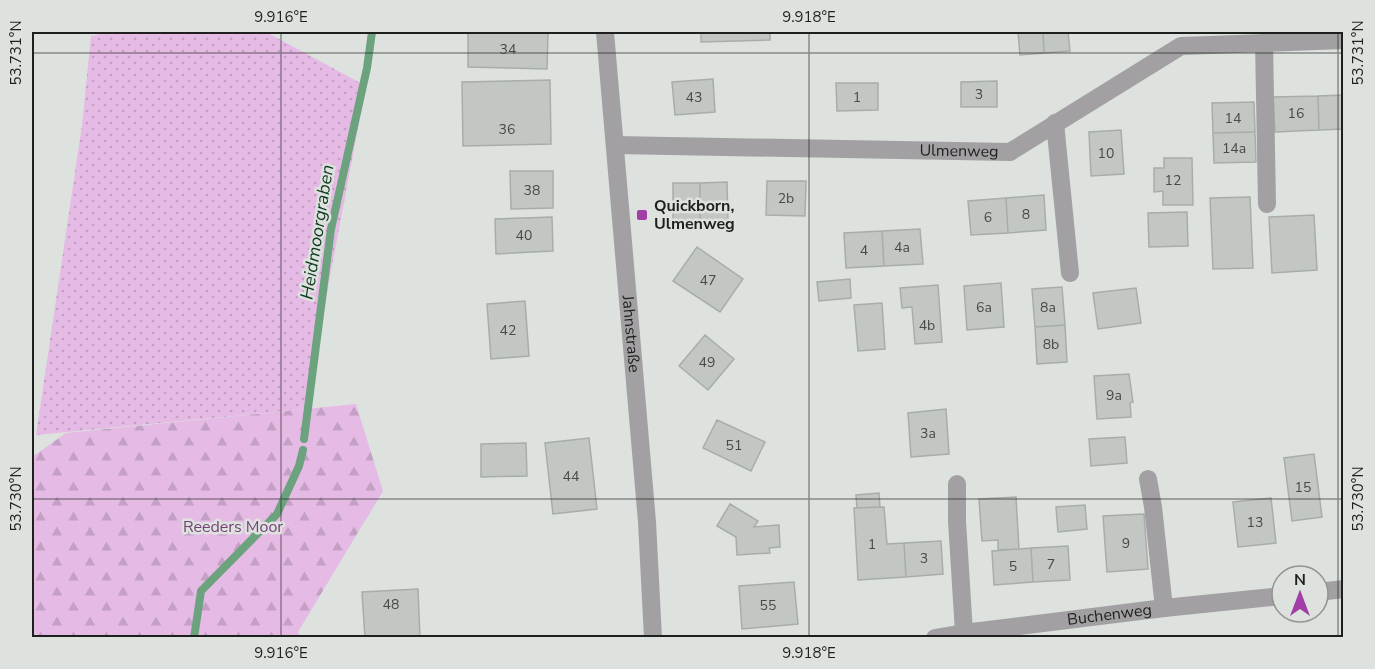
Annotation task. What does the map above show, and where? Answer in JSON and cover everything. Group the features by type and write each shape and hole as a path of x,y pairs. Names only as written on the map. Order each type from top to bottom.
{"street":[{"name":"Jahnstraße","path":"605,32 646,510 653,638"},
{"name":"Ulmenweg","path":"615,145 1010,152 1181,46 1344,40"},
{"path":"1264,42 1267,204"},
{"path":"1055,123 1070,273"},
{"path":"1148,478 1164,608"},
{"path":"957,484 964,633"},
{"name":"Buchenweg","path":"935,638 1164,608 1270,597"}],"green space":[{"path":"110,32 266,32 366,86 305,409 36,435 82,125 91,36"},
{"name":"Reeders Moor","path":"356,404 383,491 298,632 300,637 32,637 32,457 66,433"}],"building":[{"path":"468,32 548,32 547,69 468,67"},
{"path":"701,32 770,32 770,40 701,42"},
{"path":"1018,32 1043,32 1044,53 1020,55"},
{"path":"1043,32 1068,32 1070,51 1044,53"},
{"path":"713,79 715,112 675,115 672,82"},
{"path":"550,80 551,144 463,146 462,82"},
{"path":"997,81 997,107 961,107 961,82"},
{"path":"836,83 878,83 878,110 837,111"},
{"path":"1344,95 1344,129 1319,130 1318,96"},
{"path":"1318,96 1319,130 1275,132 1273,97"},
{"path":"1254,102 1255,132 1213,133 1212,103"},
{"path":"1121,130 1124,174 1091,176 1089,132"},
{"path":"1255,132 1256,162 1214,163 1213,133"},
{"path":"1164,158 1192,158 1193,205 1163,205 1163,191 1154,192 1154,168 1164,168"},
{"path":"510,171 553,171 553,208 511,209"},
{"path":"767,181 806,181 805,216 766,215"},
{"path":"727,182 728,222 700,223 700,183"},
{"path":"673,183 700,183 700,223 673,223"},
{"path":"1044,195 1046,230 1008,233 1006,198"},
{"path":"1250,197 1253,268 1213,269 1210,198"},
{"path":"1006,198 1008,233 971,235 968,201"},
{"path":"1187,212 1188,246 1149,247 1148,213"},
{"path":"1314,215 1317,270 1272,273 1269,217"},
{"path":"552,217 553,251 496,254 495,219"},
{"path":"920,229 923,264 884,266 882,231"},
{"path":"882,231 884,266 846,268 844,233"},
{"path":"697,247 743,279 720,312 673,281"},
{"path":"850,279 851,298 819,301 817,282"},
{"path":"1001,283 1004,327 967,330 964,286"},
{"path":"938,285 942,342 915,344 912,307 902,308 900,288"},
{"path":"1062,287 1065,325 1035,327 1032,289"},
{"path":"1136,288 1141,323 1098,329 1093,293"},
{"path":"525,301 529,356 491,359 487,304"},
{"path":"882,303 885,349 858,351 854,305"},
{"path":"1065,325 1067,362 1037,364 1035,327"},
{"path":"705,335 734,359 708,390 679,366"},
{"path":"1129,374 1133,402 1130,403 1131,417 1097,419 1094,376"},
{"path":"946,409 949,454 911,457 908,413"},
{"path":"717,420 765,442 751,471 703,448"},
{"path":"1125,437 1127,463 1091,466 1089,439"},
{"path":"589,438 597,509 553,514 545,443"},
{"path":"526,443 527,476 481,477 481,444"},
{"path":"1314,454 1322,517 1292,521 1284,458"},
{"path":"879,493 880,507 857,508 856,495"},
{"path":"1016,497 1019,549 998,550 998,540 982,541 979,499"},
{"path":"1271,498 1276,543 1238,547 1233,502"},
{"path":"730,504 758,521 754,527 779,525 780,547 769,548 770,553 737,555 736,537 717,526"},
{"path":"1085,505 1087,529 1058,532 1056,507"},
{"path":"884,507 887,544 904,543 906,577 858,580 854,508"},
{"path":"1144,514 1148,569 1107,572 1103,516"},
{"path":"941,541 943,574 906,577 904,543"},
{"path":"1068,546 1070,580 1033,582 1031,548"},
{"path":"1031,548 1033,582 994,585 992,551"},
{"path":"794,582 798,624 742,629 739,586"},
{"path":"418,589 420,638 365,638 362,592"}],"waterway":[{"name":"Heidmoorgraben","path":"304,439 331,229 367,68 372,32"},
{"path":"194,638 201,591 277,514 299,466 303,450"}],"place":[{"name":"Quickborn, Ulmenweg","path":"642,215"}]}
